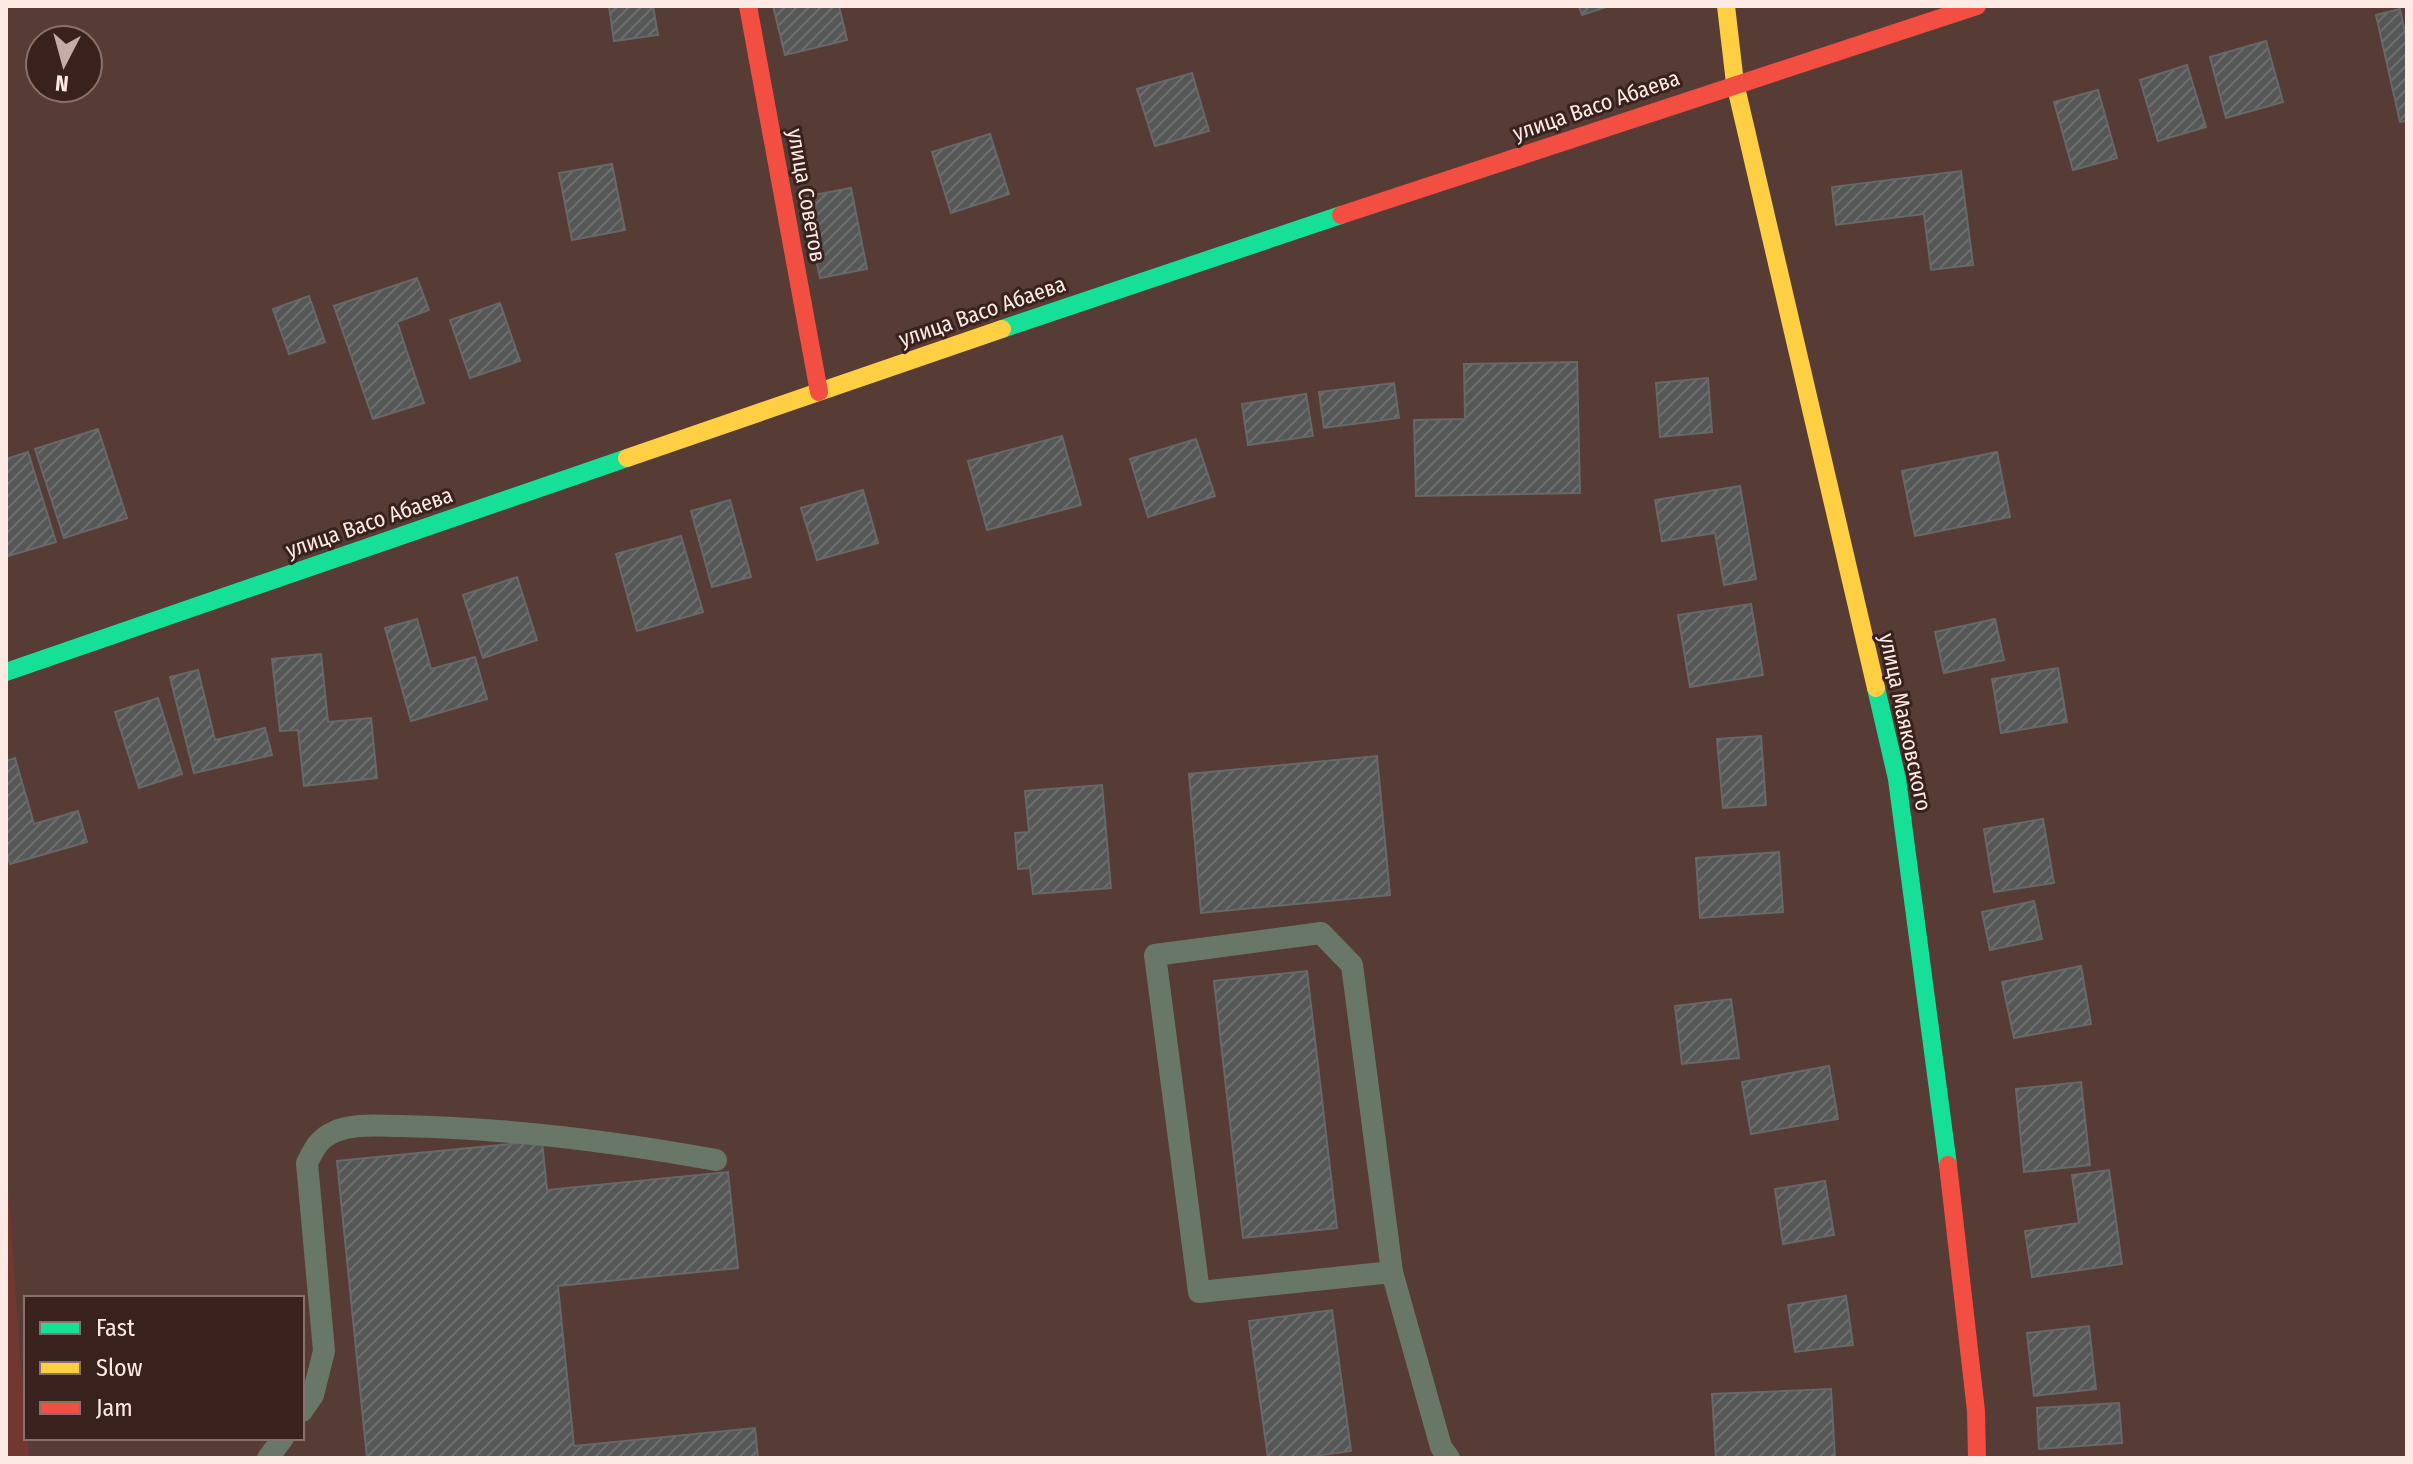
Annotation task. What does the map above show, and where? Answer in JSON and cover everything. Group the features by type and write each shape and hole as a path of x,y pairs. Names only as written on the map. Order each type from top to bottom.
{"main road":[{"name":"улица Советов","path":"748,6 819,392"},
{"name":"улица Маяковского","path":"1726,6 1735,83 1897,779 1947,1158 1976,1411 1977,1458"},
{"name":"улица Васо Абаева","path":"6,672 819,392 1735,83 1977,6"}],"lane":[{"path":"1392,1272 1199,1292 1155,955 1321,933 1352,965 1392,1272 1441,1447 1449,1458"},
{"path":"304,1408 313,1395 324,1351 307,1163 316,1143 336,1131 367,1126 436,1127 615,1142 716,1160"},
{"path":"268,1458 282,1440"}],"shaded area":[{"path":"6,1159 24,1440 28,1440 29,1458 6,1458"}],"building":[{"path":"609,6 653,6 658,35 614,41"},
{"path":"773,6 839,6 847,40 785,55"},
{"path":"1579,6 1609,6 1582,15"},
{"path":"2400,9 2407,42 2407,121 2400,122 2376,15"},
{"path":"2266,41 2283,102 2226,118 2210,57"},
{"path":"2187,65 2206,127 2158,141 2140,80"},
{"path":"1192,73 1209,131 1155,146 1137,89"},
{"path":"2098,90 2117,158 2073,170 2054,102"},
{"path":"990,134 1009,194 951,213 932,152"},
{"path":"612,164 625,230 572,240 559,173"},
{"path":"1961,171 1973,265 1931,270 1924,214 1836,225 1832,187"},
{"path":"851,188 867,269 820,278 803,197"},
{"path":"417,278 429,310 397,322 424,403 373,419 334,306"},
{"path":"309,296 325,342 289,354 273,309"},
{"path":"500,303 520,361 470,378 450,320"},
{"path":"1577,362 1580,493 1416,496 1414,420 1465,419 1464,364"},
{"path":"1708,378 1712,432 1660,437 1656,383"},
{"path":"1394,383 1399,418 1324,428 1319,392"},
{"path":"1306,394 1313,436 1248,445 1242,404"},
{"path":"98,429 127,518 64,538 35,449"},
{"path":"1062,436 1081,505 987,530 968,461"},
{"path":"1196,439 1215,496 1148,517 1130,459"},
{"path":"28,452 56,542 8,556 6,459"},
{"path":"1997,452 2010,517 1915,536 1902,471"},
{"path":"1740,486 1756,579 1724,585 1715,533 1662,541 1655,500"},
{"path":"863,490 878,543 817,560 801,508"},
{"path":"730,500 751,577 712,587 691,511"},
{"path":"681,536 703,612 637,631 616,554"},
{"path":"517,577 537,640 483,658 463,595"},
{"path":"1751,604 1763,675 1690,687 1678,615"},
{"path":"417,619 431,669 475,657 487,699 411,721 385,628"},
{"path":"1995,619 2004,660 1944,673 1935,632"},
{"path":"321,654 328,722 371,718 377,778 304,786 298,730 280,731 272,659"},
{"path":"2058,668 2067,722 2001,733 1992,679"},
{"path":"198,670 215,740 265,728 272,755 194,773 170,677"},
{"path":"158,698 182,774 139,788 115,712"},
{"path":"1761,736 1766,805 1723,808 1717,739"},
{"path":"1377,756 1390,895 1201,913 1189,774"},
{"path":"15,758 34,824 78,811 87,842 10,864 6,851 6,761"},
{"path":"1102,785 1111,888 1033,894 1030,868 1018,869 1015,833 1029,832 1025,791"},
{"path":"2043,819 2054,883 1994,892 1984,829"},
{"path":"1779,852 1783,912 1700,918 1696,858"},
{"path":"2034,901 2042,939 1990,950 1982,912"},
{"path":"2081,966 2091,1024 2014,1038 2002,982"},
{"path":"1307,971 1337,1228 1243,1238 1214,981"},
{"path":"1731,999 1739,1058 1682,1064 1675,1006"},
{"path":"1829,1066 1838,1119 1751,1134 1742,1082"},
{"path":"2081,1082 2090,1165 2024,1172 2016,1089"},
{"path":"542,1141 547,1190 728,1172 738,1268 558,1286 574,1446 755,1428 758,1458 367,1458 337,1161"},
{"path":"2109,1170 2122,1264 2032,1277 2025,1231 2079,1223 2072,1175"},
{"path":"1825,1181 1834,1235 1783,1244 1775,1189"},
{"path":"1846,1296 1853,1345 1795,1352 1788,1305"},
{"path":"1332,1310 1351,1451 1301,1458 1268,1458 1249,1321"},
{"path":"2089,1326 2096,1389 2034,1396 2027,1333"},
{"path":"1831,1389 1835,1458 1716,1458 1712,1394"},
{"path":"2119,1403 2122,1443 2039,1449 2037,1408"}],"traffic: fast":[{"path":"1002,329 1341,215"},
{"path":"6,672 627,458"},
{"path":"1876,688 1897,779 1948,1165"}],"traffic: slow":[{"path":"1726,6 1735,83 1876,688"},
{"path":"627,458 1002,329"}],"traffic: jam":[{"path":"748,6 819,392"},
{"path":"1341,215 1977,6"},
{"path":"1948,1165 1976,1411 1977,1458"}]}
